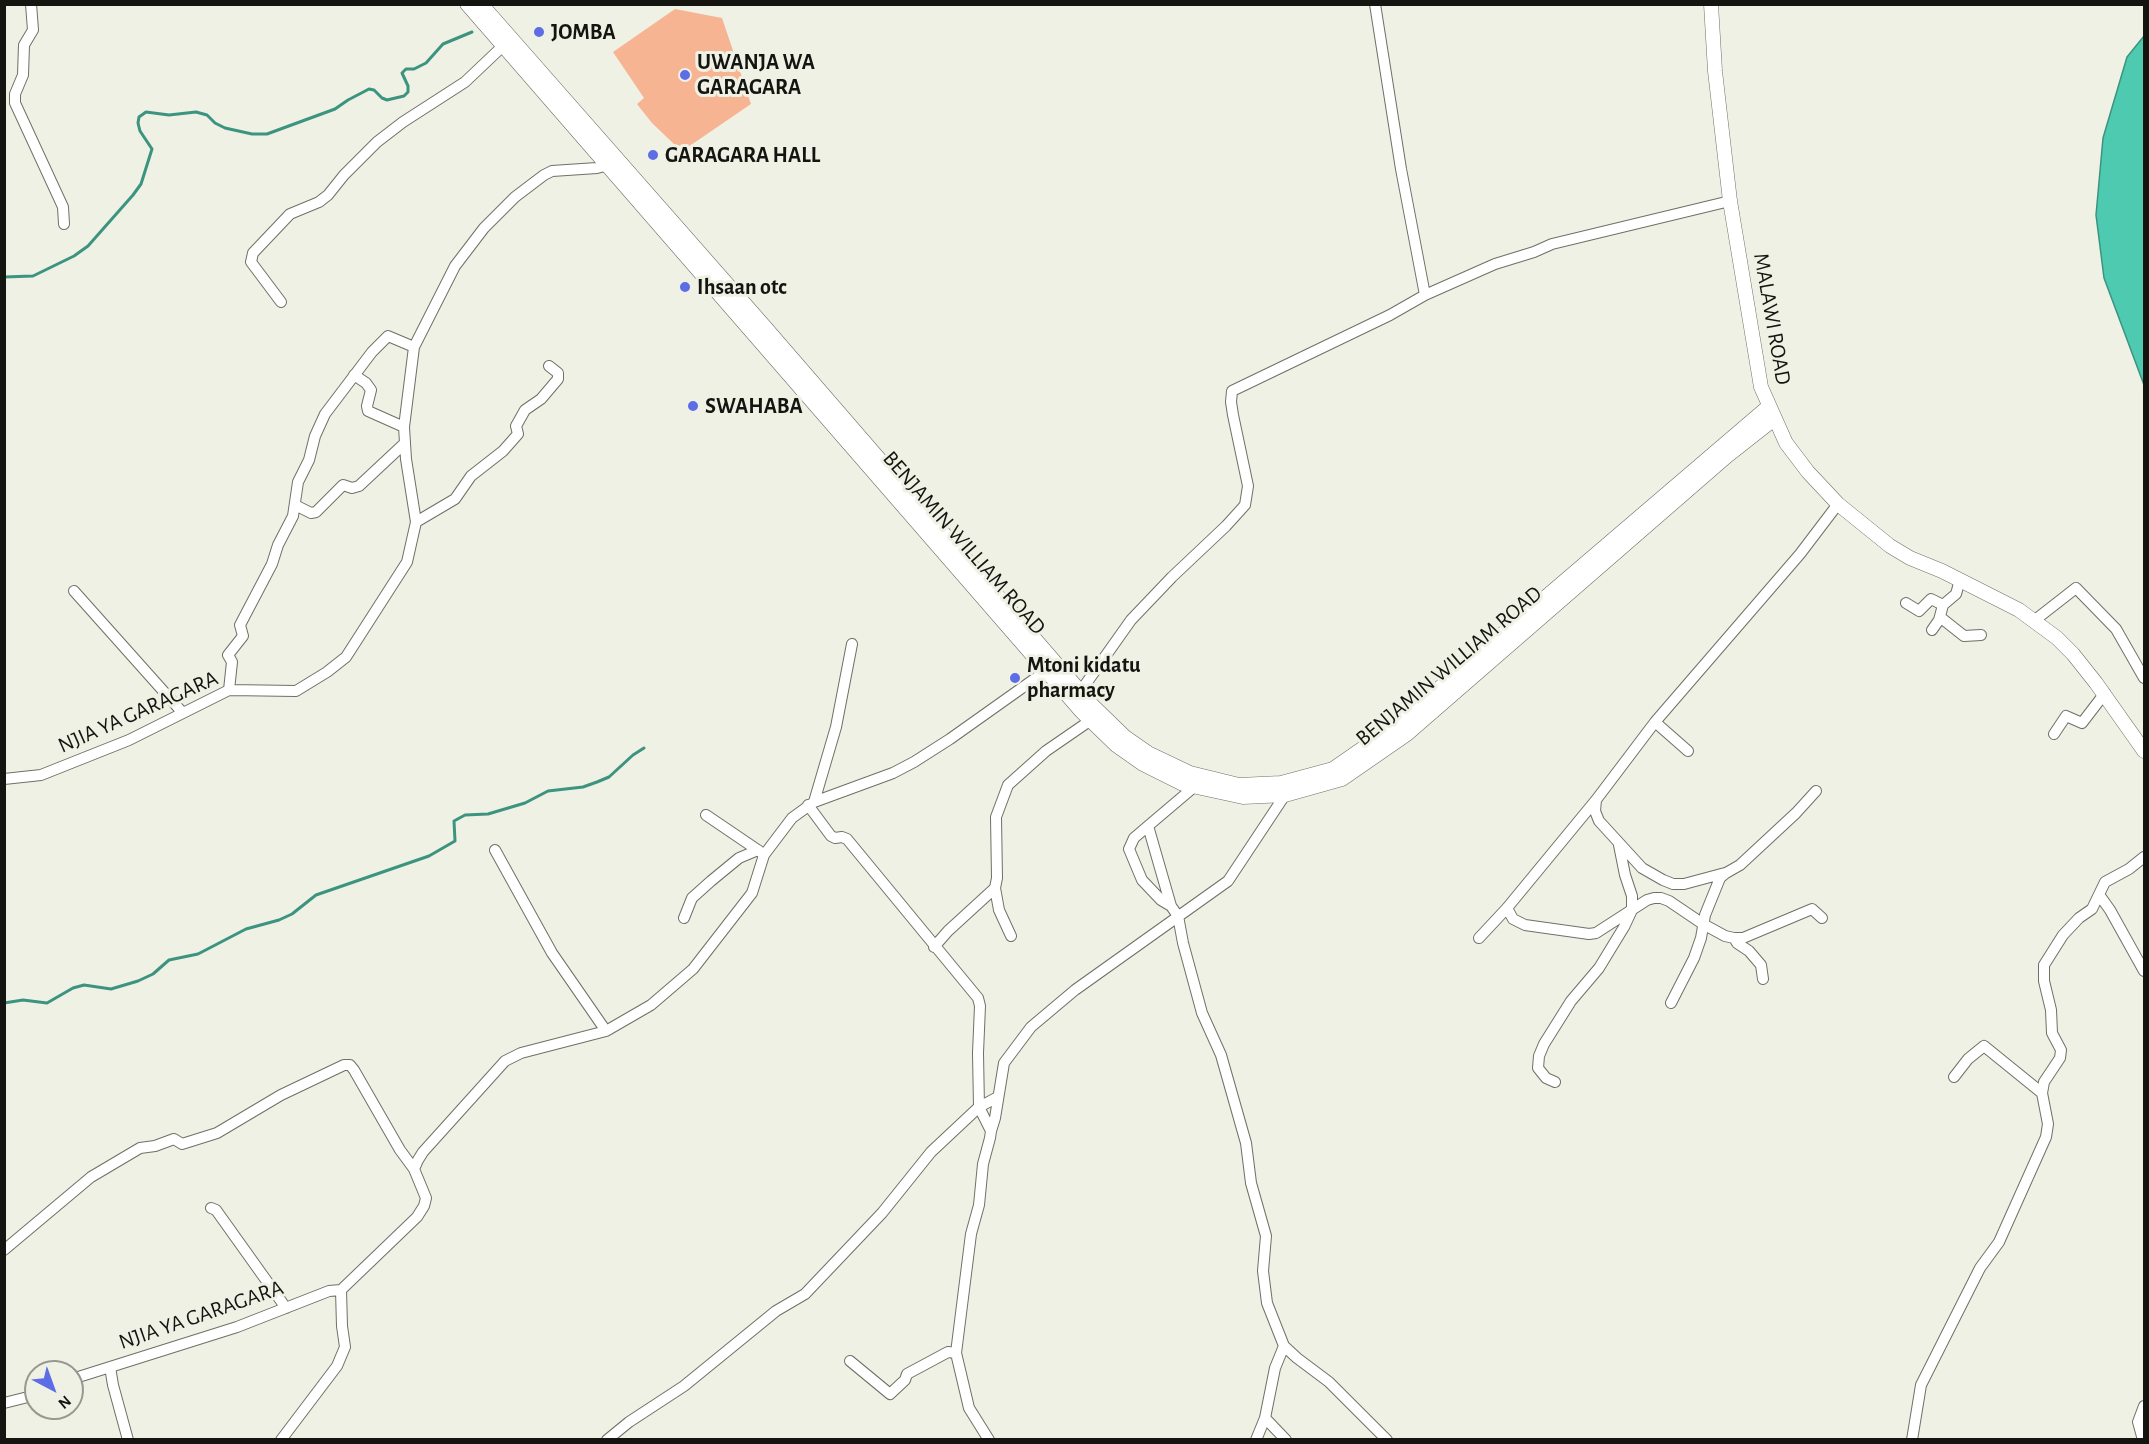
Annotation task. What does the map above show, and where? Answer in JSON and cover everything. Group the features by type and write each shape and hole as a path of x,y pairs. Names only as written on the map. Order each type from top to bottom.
{"main road":[{"name":"BENJAMIN WILLIAM ROAD","path":"467,4 1051,667 1125,737 1148,753 1190,773 1196,781 1243,797 1286,795 1342,779 1407,734 1743,435"},
{"name":"BENJAMIN WILLIAM ROAD","path":"481,4 765,327 1051,667 1091,720 1116,745 1143,764 1183,784 1196,781 1239,785 1281,783 1333,770 1395,726 1771,413"},
{"name":"MALAWI ROAD","path":"1711,4 1715,71 1730,201 1761,387 1786,443 1808,472 1838,504 1890,546 2035,620 2073,654 2105,693 2145,751"},
{"path":"1761,387 1743,435 1766,435 1786,443"}],"street":[{"path":"31,4 33,30 24,45 23,75 15,94 15,103 63,207 64,224"},
{"path":"1375,4 1401,168 1425,295"},
{"path":"281,302 251,262 253,253 290,214 319,202 328,195 344,175 377,142 403,122 465,82 504,45"},
{"name":"NJIA YA GARAGARA","path":"4,779 41,776 129,740 229,690 296,691 346,657 408,562 416,522 404,427 414,347 455,266 484,228 515,197 549,171 597,168 608,165"},
{"path":"1080,693 1131,620 1245,505 1248,486 1233,415 1232,391 1390,315 1425,295 1495,264 1552,244 1730,201"},
{"path":"229,690 232,662 228,655 243,636 240,624 272,564 278,545 293,516 298,482 309,460 315,436 325,414 372,352 388,336 414,347"},
{"path":"416,522 455,499 471,476 503,451 518,434 516,426 525,410 541,399 558,380 558,373 549,366"},
{"path":"354,375 366,383 371,390 368,411 404,427"},
{"path":"295,505 311,513 316,512 343,485 352,488 359,486 405,443"},
{"path":"1479,938 1507,908 1596,800 1655,722 1800,554 1838,504"},
{"path":"1932,630 1940,617 1943,605 1955,595 1960,580"},
{"path":"2035,620 2076,588 2116,629 2145,678"},
{"path":"74,591 182,712"},
{"path":"1906,603 1919,611 1932,599 1943,605"},
{"path":"1940,617 1965,636 1981,635"},
{"path":"811,804 837,727 852,644"},
{"path":"414,1168 423,1152 505,1061 521,1053 606,1031 651,1005 693,969 752,893 761,853 792,818 811,804 894,773 914,762 1051,667"},
{"path":"2054,734 2066,716 2082,723 2105,693"},
{"path":"1011,936 999,910 995,888 998,878 996,818 1008,785 1046,752 1091,720"},
{"path":"1655,722 1689,751"},
{"path":"1171,906 1161,900 1142,880 1130,849 1134,838 1196,781"},
{"path":"1596,800 1595,811 1599,821 1642,868 1673,884 1684,884 1726,873 1740,865 1796,813 1816,791"},
{"path":"989,1440 969,1408 956,1353 971,1234 979,1205 983,1164 996,1112 1004,1063 1031,1027 1076,990 1228,882 1286,795"},
{"path":"811,804 831,836 847,839 978,998 980,1006 978,1053 980,1112 991,1131"},
{"path":"706,815 761,853"},
{"path":"1148,826 1171,906 1178,916 1202,1013 1221,1055 1246,1143 1251,1183 1266,1236 1264,1286 1284,1346 1329,1382 1387,1440"},
{"path":"1555,1082 1546,1078 1538,1068 1539,1056 1544,1044 1571,1001 1599,968 1632,910 1632,896 1619,845"},
{"path":"495,850 552,952 606,1031"},
{"path":"684,918 692,898 711,881 739,858 761,853"},
{"path":"1912,1440 1921,1385 1980,1268 1999,1242 2046,1137 2048,1124 2042,1093 2044,1082 2060,1058 2061,1050 2053,1038 2051,1010 2044,981 2044,965 2063,935 2079,918 2092,909 2105,882 2145,857"},
{"path":"1671,1003 1694,958 1715,887 1726,873"},
{"path":"934,947 995,888"},
{"path":"2100,896 2145,971"},
{"path":"1507,908 1513,919 1525,925 1589,934 1596,933 1647,900 1661,898 1703,924 1725,936 1734,938 1743,938 1812,909 1822,918"},
{"path":"1734,938 1761,965 1763,979"},
{"path":"1954,1077 1968,1059 1984,1046 2042,1093"},
{"path":"4,1250 91,1177 140,1148 174,1139 182,1144 217,1133 281,1095 344,1065 350,1065 400,1150 414,1168 426,1198 417,1217 341,1290 345,1347 337,1366 281,1440"},
{"path":"608,1440 629,1422 684,1386 776,1311 805,1294 882,1213 931,1152 998,1097"},
{"path":"980,1112 996,1112"},
{"path":"211,1208 216,1210 286,1308"},
{"name":"NJIA YA GARAGARA","path":"84,1375 237,1327 329,1291 341,1290"},
{"path":"1256,1440 1265,1418 1275,1368 1284,1346"},
{"path":"850,1361 890,1394 905,1380 907,1374 948,1352 956,1353"},
{"path":"110,1367 129,1440"},
{"path":"4,1403 24,1398"},
{"path":"2143,1440 2138,1422 2145,1406"},
{"path":"1265,1418 1286,1440"}],"shaded area":[{"name":"UWANJA WA GARAGARA","path":"675,9 722,18 751,104 688,147 675,145 652,123 637,104 644,98 613,52"},
{"path":"2144,36 2144,385 2104,278 2096,215 2103,138 2127,57"}],"waterway":[{"path":"4,277 33,276 74,256 88,246 133,195 141,184 152,149 140,131 138,123 139,117 146,112 169,115 196,112 207,115 215,123 225,128 252,134 267,134 335,109 369,89 387,100 404,96 408,92 408,86 402,73 406,69 414,69 426,63 443,44 472,32"},
{"path":"4,1003 23,1000 47,1003 73,988 84,985 111,989 138,981 153,974 169,960 198,954 246,929 292,914 316,895 429,856 455,841 454,821 465,815 488,814 525,803 548,791 583,787 597,782 609,777 644,748"}],"place":[{"name":"JOMBA","path":"539,32"},
{"name":"UWANJA WA GARAGARA","path":"685,75"},
{"name":"GARAGARA HALL","path":"653,155"},
{"name":"Ihsaan otc","path":"685,287"},
{"name":"SWAHABA","path":"693,406"},
{"name":"Mtoni kidatu pharmacy","path":"1015,678"}]}
